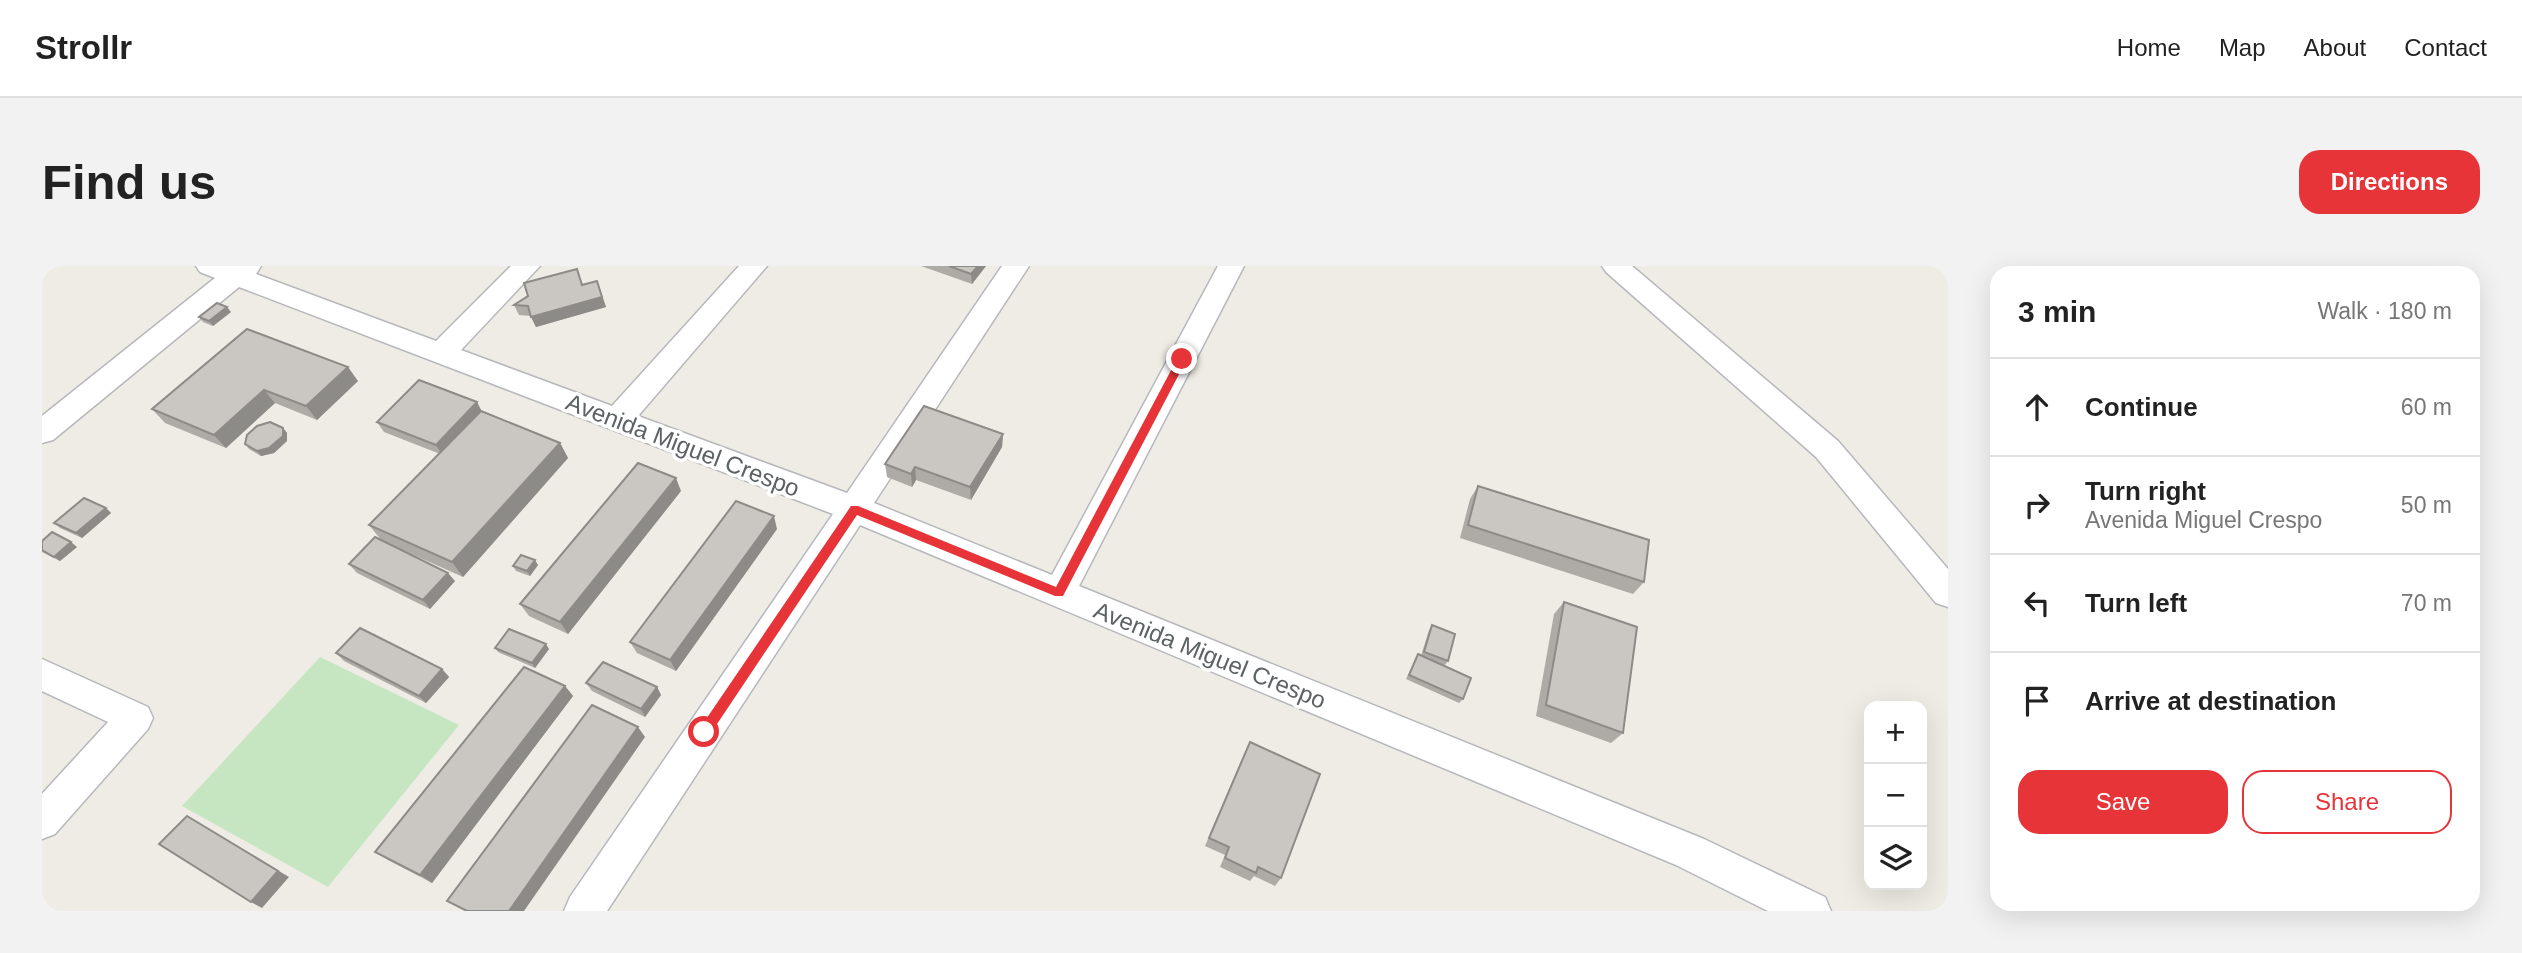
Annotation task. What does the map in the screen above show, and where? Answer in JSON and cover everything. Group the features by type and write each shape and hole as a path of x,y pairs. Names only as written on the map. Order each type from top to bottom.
{"street":[{"path":"441,353 527,266"},
{"path":"617,420 754,266"},
{"path":"584,911 1016,266"},
{"path":"1059,593 1231,266"},
{"path":"1615,266 1827,449 1948,593"},
{"path":"42,432 231,269"},
{"name":"Avenida Miguel Crespo","path":"231,269 441,353 855,509 1690,852 1811,911"},
{"path":"42,674 135,718 42,821"}],"green space":[{"path":"320,657 459,725 328,887 182,806"}],"building":[{"path":"949,266 978,266 971,274"},
{"path":"577,269 582,285 597,281 602,297 531,317 528,306 514,305 528,296 524,283"},
{"path":"217,303 227,307 209,321 199,317"},
{"path":"247,329 348,367 306,406 264,390 214,435 152,409"},
{"path":"419,380 477,402 436,445 377,422"},
{"path":"924,406 1003,434 970,487 915,467 911,474 885,464"},
{"path":"481,411 560,443 452,562 369,525"},
{"path":"270,422 283,428 283,436 269,448 257,451 245,444 247,435 257,426"},
{"path":"638,463 676,478 560,622 520,604"},
{"path":"1478,486 1649,540 1644,582 1468,525"},
{"path":"84,498 106,508 76,533 54,523"},
{"path":"736,501 774,516 670,660 630,642"},
{"path":"52,532 71,542 54,557 42,550 42,541"},
{"path":"375,537 448,573 423,600 349,564"},
{"path":"521,555 535,560 527,571 513,566"},
{"path":"1564,602 1637,627 1623,733 1546,705"},
{"path":"1432,625 1455,634 1448,661 1424,652"},
{"path":"360,628 442,669 419,696 336,653"},
{"path":"509,629 546,644 532,663 495,648"},
{"path":"1418,654 1471,678 1463,699 1409,675"},
{"path":"603,662 657,687 641,709 586,683"},
{"path":"524,667 565,686 420,875 375,852"},
{"path":"592,705 638,727 509,911 467,911 447,901"},
{"path":"1250,742 1320,774 1281,878 1258,867 1256,873 1225,858 1229,847 1209,838"},
{"path":"187,816 278,871 251,902 159,844"}],"route":[{"path":"704,732 855,509 1059,593 1182,359"}]}
